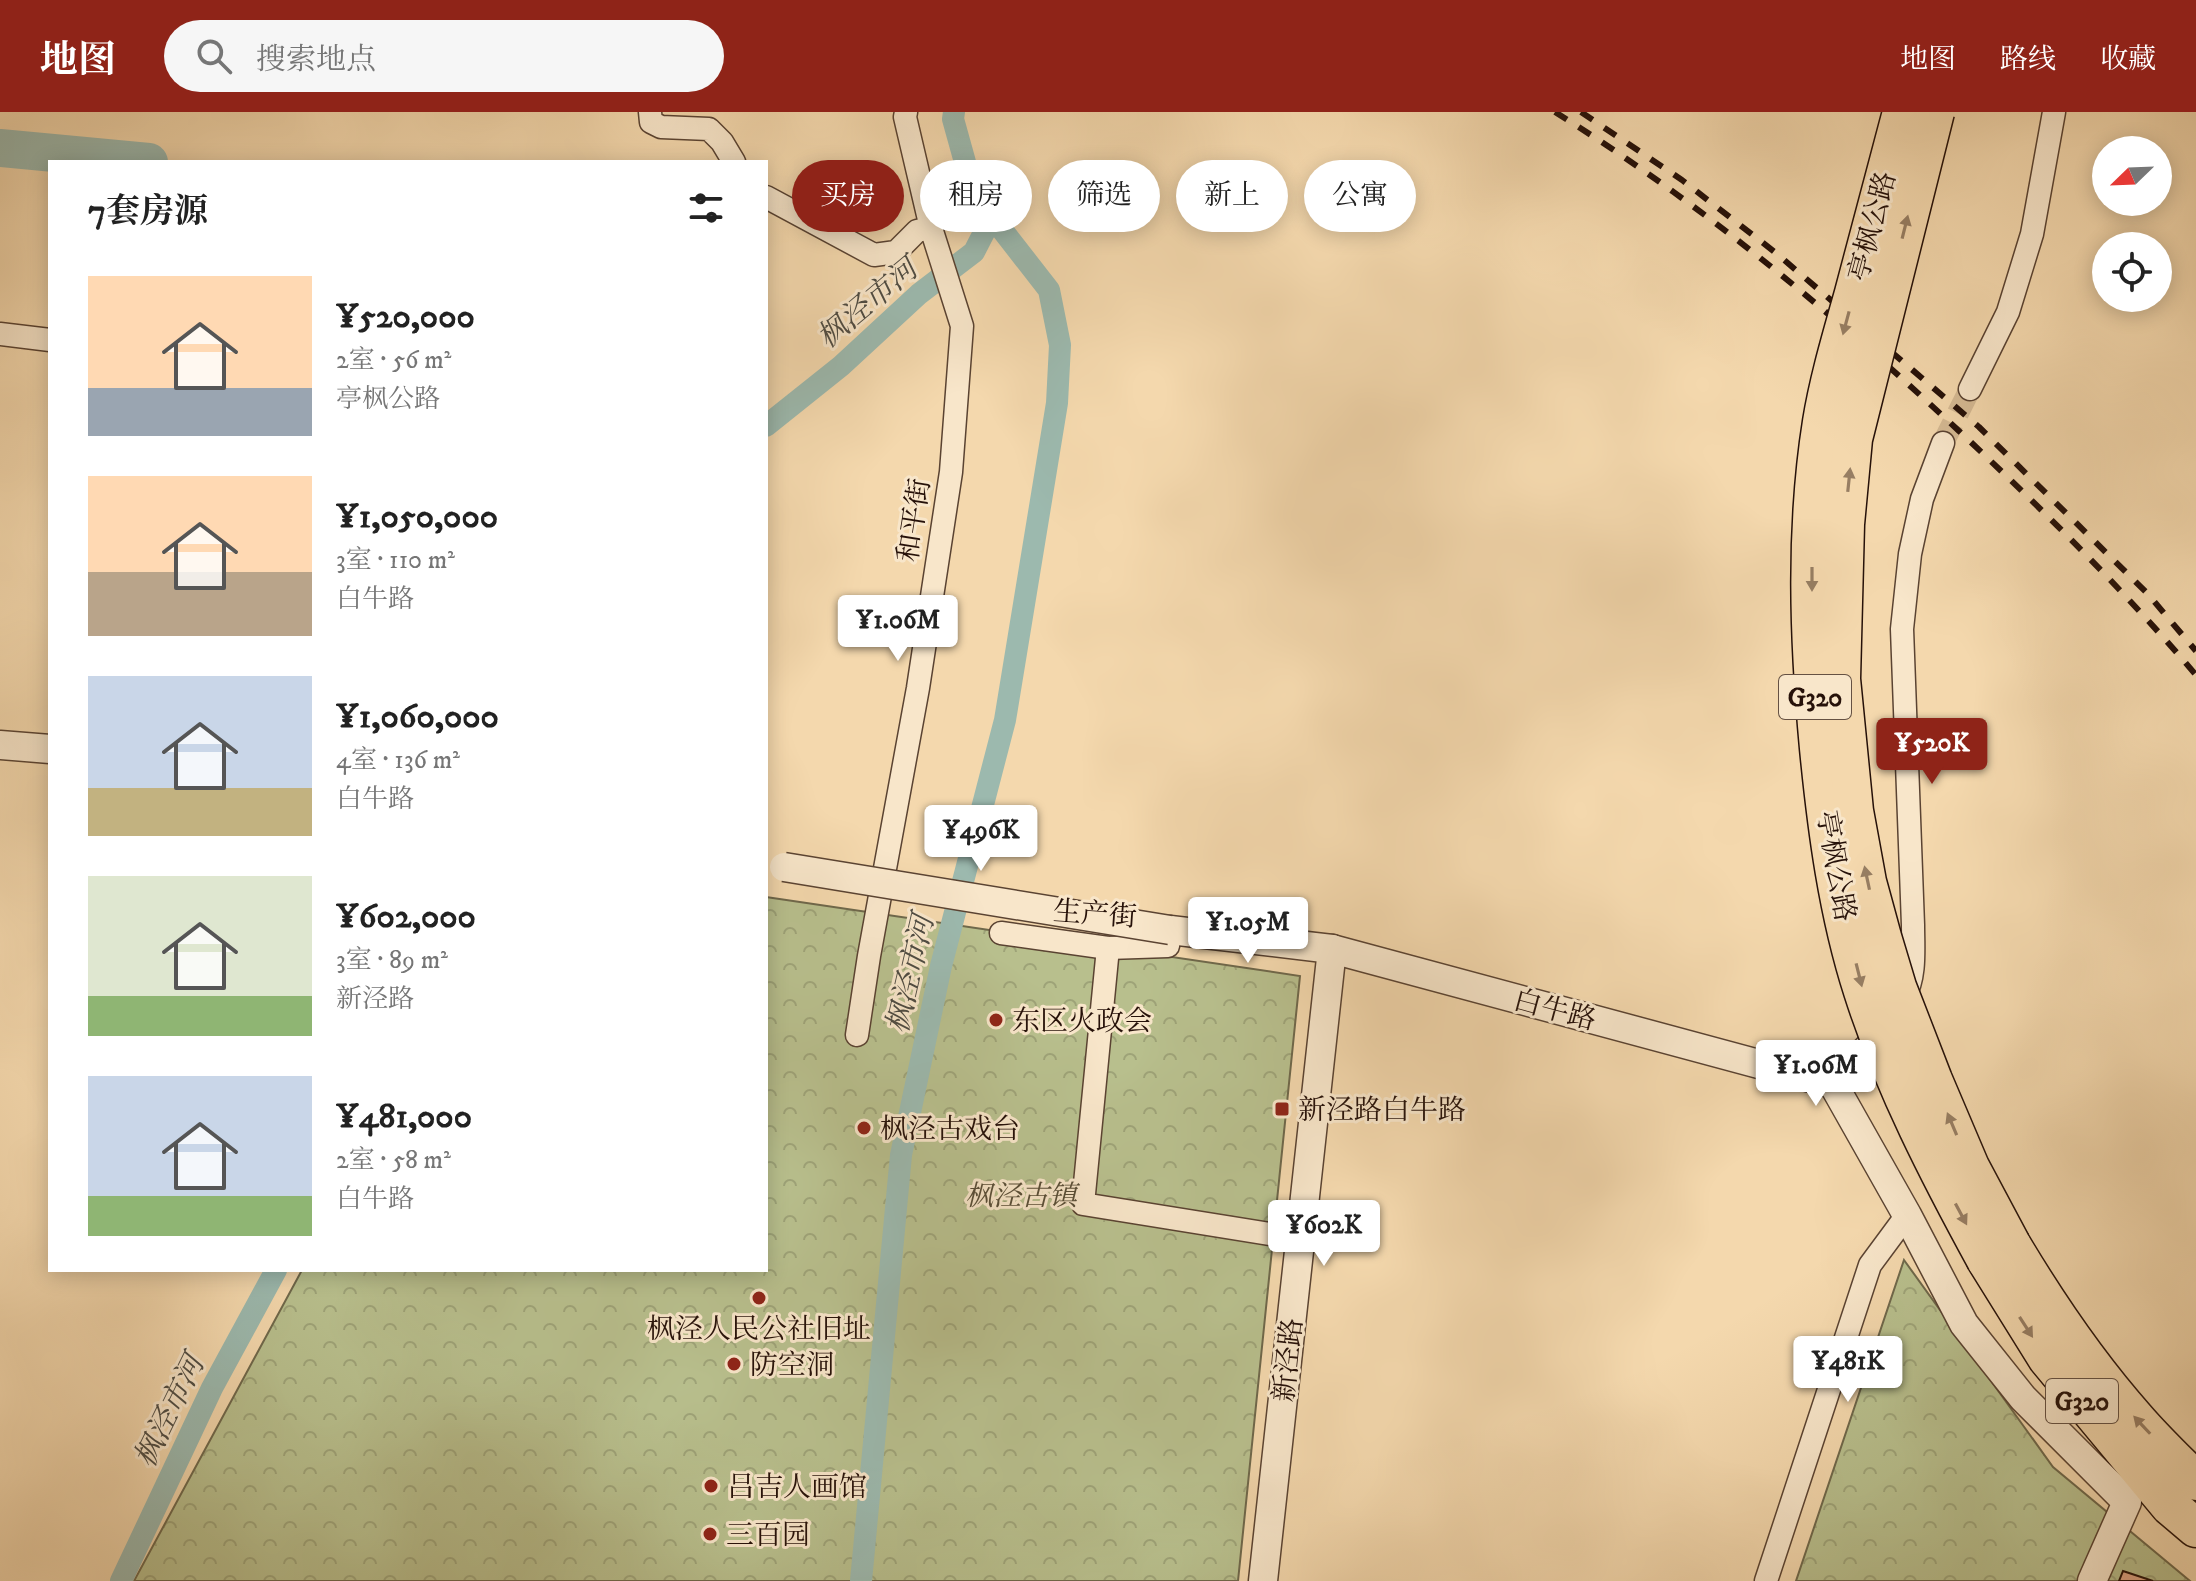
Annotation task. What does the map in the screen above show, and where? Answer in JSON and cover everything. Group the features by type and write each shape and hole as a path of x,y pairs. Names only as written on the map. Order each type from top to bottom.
{"highway":[{"name":"亭枫公路","path":"1902,112 1836,360 1814,481 1813,682 1836,881 1863,991 1898,1082 1938,1172 1998,1252 2047,1304 2136,1420 2196,1481"},
{"name":"亭枫公路","path":"1935,112 1853,439 1845,524 1841,679 1854,811 1867,882 1897,987 1970,1167 1998,1252 2047,1358 2170,1506 2196,1528"}],"street":[{"path":"650,112 651,122 661,127 709,129 733,160"},
{"name":"和平街","path":"857,1035 918,688 951,472 962,326 952,287 933,238 906,112"},
{"path":"1970,389 2008,312 2032,234 2054,112"},
{"path":"768,198 874,255 896,252 917,231 933,238"},
{"path":"0,334 48,340"},
{"path":"1943,443 1922,499 1910,554 1902,629 1913,880 1913,958 1909,990 1889,1023 1833,1084 1964,1324 2023,1398 2127,1502 2092,1581"},
{"path":"0,745 48,749"},
{"name":"白牛路","path":"775,866 1170,930 1332,949 1833,1084"},
{"name":"生产街","path":"1001,933 1108,948 1168,946 1170,930"},
{"path":"1108,948 1083,1204 1301,1239"},
{"name":"新泾路","path":"1263,1581 1332,949"},
{"path":"1766,1581 1870,1265 1907,1215"}],"green space":[{"name":"枫泾古镇","path":"768,897 1300,976 1238,1581 134,1581 301,1272 768,1272"},
{"path":"1904,1260 2053,1467 2190,1581 1796,1581"}],"building":[{"path":"2123,1571 2153,1581 2119,1581"}],"waterway":[{"name":"枫泾市河","path":"861,1581 901,1155 941,966 1005,720 1057,403 1060,345 1049,290 1003,231 968,173 953,119 954,112"},
{"path":"0,148 128,160"},
{"name":"枫泾市河","path":"768,424 841,366 919,294 974,252 984,232"},
{"name":"枫泾市河","path":"121,1581 212,1388 275,1272"}],"tunnel":[{"path":"1943,443 1970,389"}],"railway":[{"path":"1555,112 1714,222 1864,345 2051,520 2196,675"},
{"path":"1581,112 1682,180 1776,253 1979,427 2147,593 2196,651"}],"place":[{"name":"东区火政会","path":"996,1020"},
{"name":"新泾路白牛路","path":"1282,1109"},
{"name":"枫泾古戏台","path":"864,1128"},
{"name":"枫泾人民公社旧址","path":"759,1298"},
{"name":"防空洞","path":"734,1364"},
{"name":"吕吉人画馆","path":"711,1486"},
{"name":"三百园","path":"710,1534"}]}
